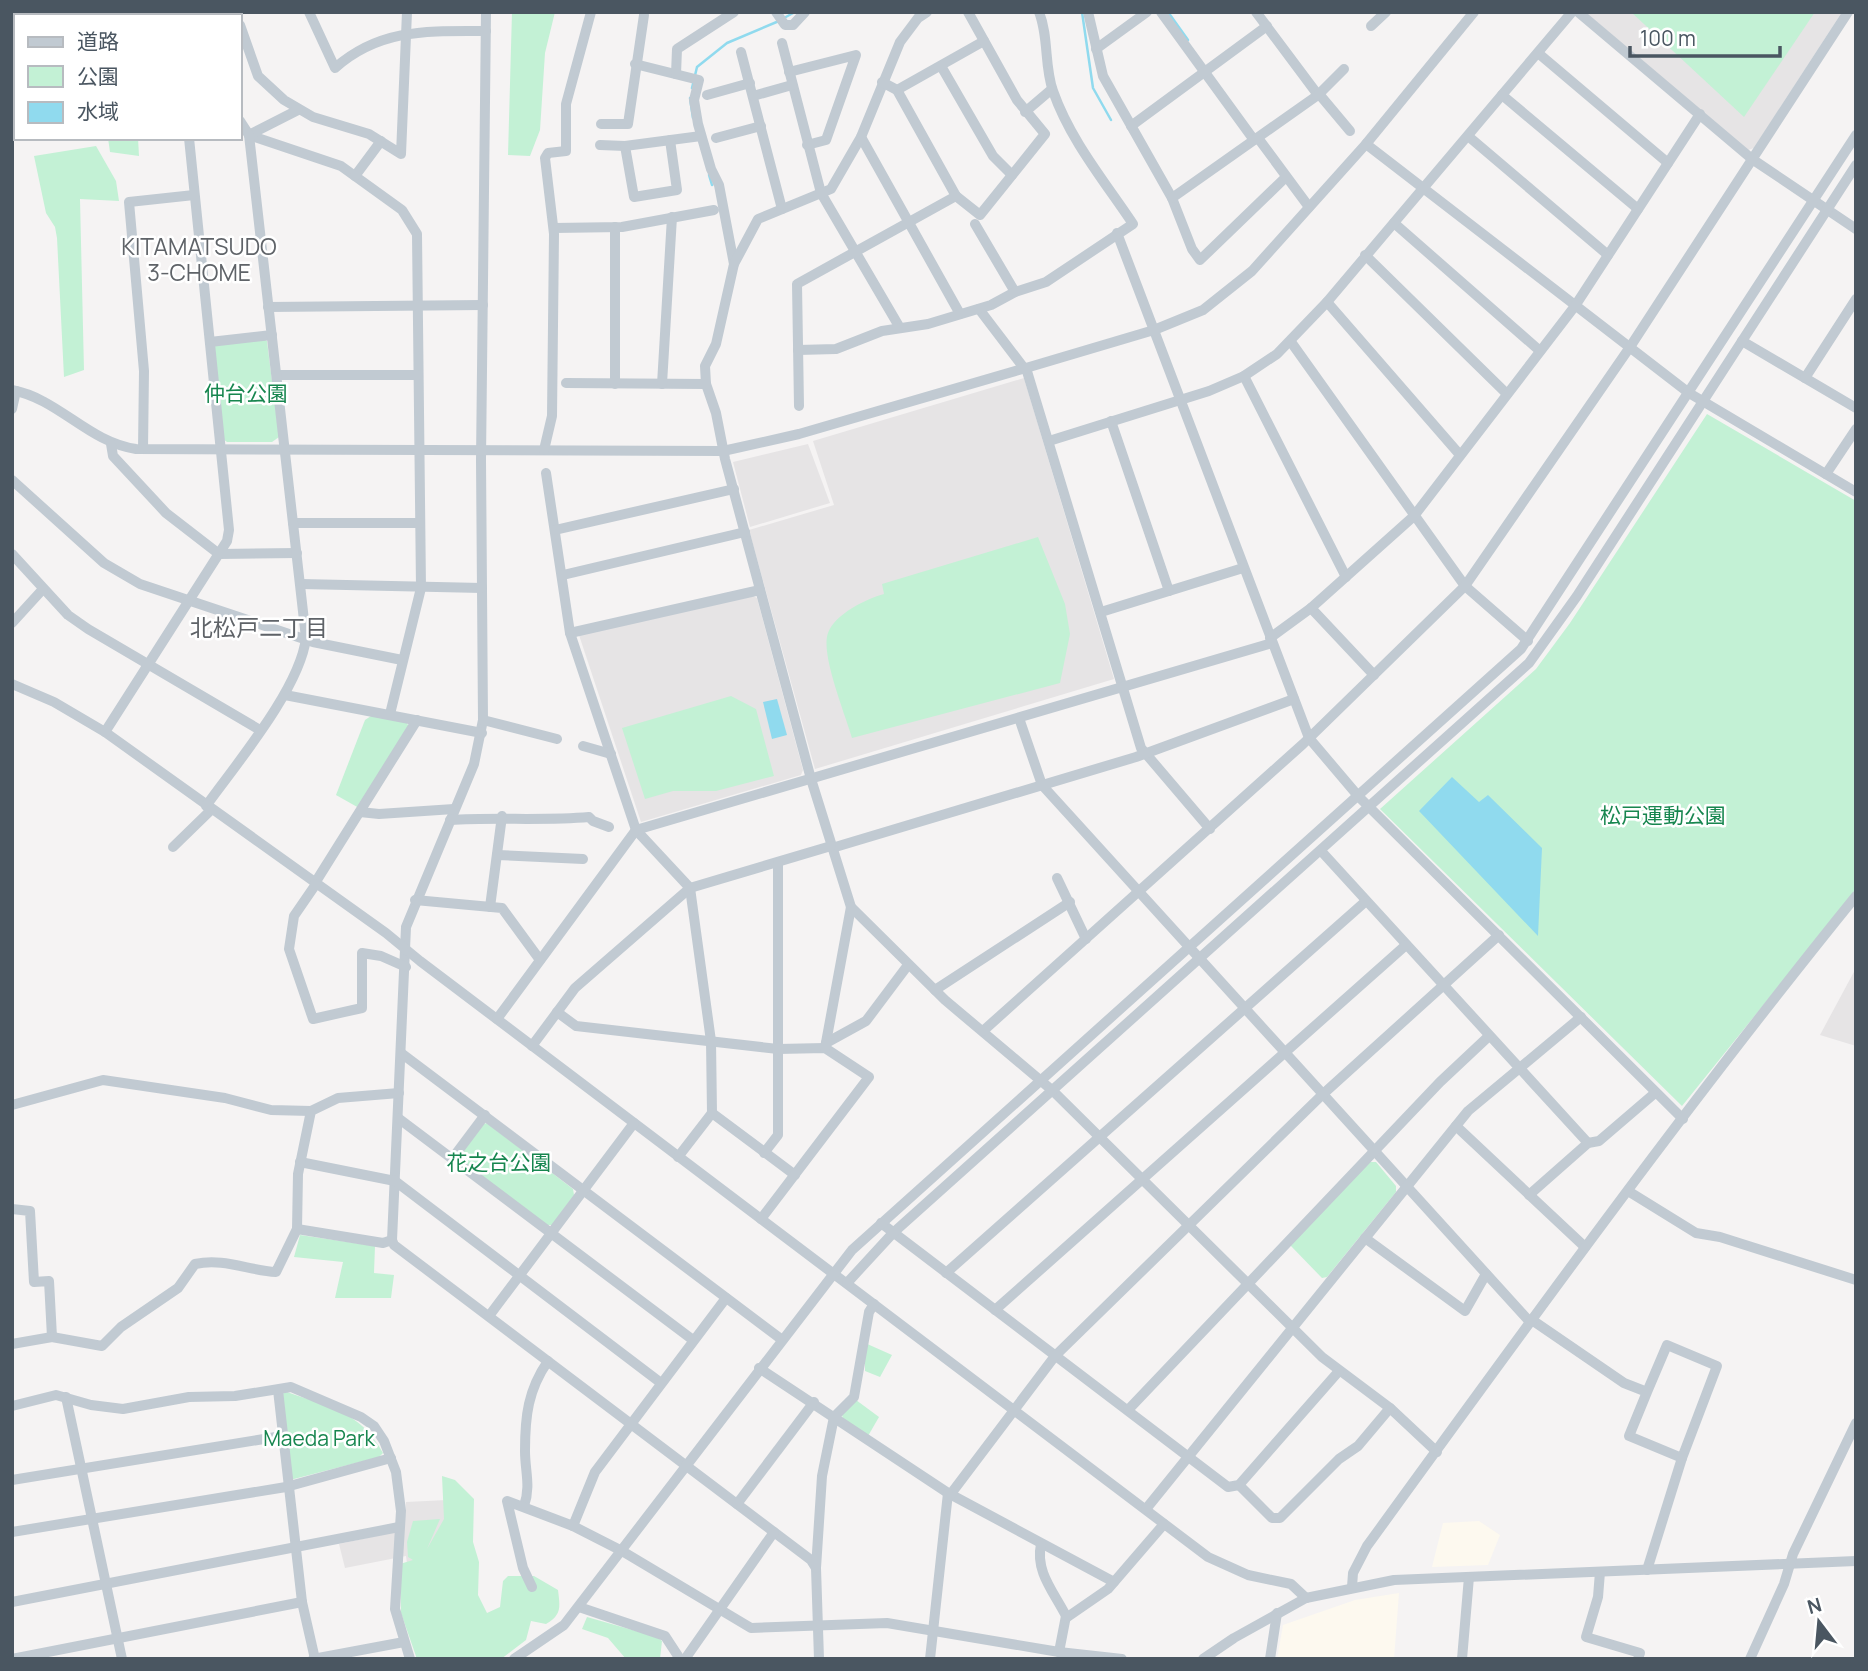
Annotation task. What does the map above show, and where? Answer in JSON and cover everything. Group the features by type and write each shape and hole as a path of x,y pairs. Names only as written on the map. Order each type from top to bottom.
{"street":[{"path":"309,12 335,68 352,54 407,32 486,31"},
{"path":"242,31 258,76 298,110 352,126 401,154 407,12"},
{"path":"486,12 482,449 483,720 474,764 407,919 394,1245 811,1560 816,1568"},
{"path":"544,450 552,416 554,228 545,158 548,153 566,151 566,104 591,12"},
{"path":"676,74 677,49 734,12"},
{"path":"776,12 785,25 793,25 805,12"},
{"path":"825,1046 850,907 811,779 723,451 716,413 706,384 705,366 716,344 734,264 758,219 831,189 861,137 900,42 918,18 927,12"},
{"path":"882,82 897,90 956,196 979,215 1045,134 1025,112 968,12"},
{"path":"798,350 836,349 900,327 928,324 979,309 1015,292 1046,282 1133,224 1092,164 1052,89 1039,12"},
{"path":"1088,12 1103,76 1171,198 1192,248 1200,260 1286,177"},
{"path":"1096,49 1147,12"},
{"path":"1161,12 1309,207"},
{"path":"1256,12 1318,95 1350,131"},
{"path":"1371,26 1387,12"},
{"path":"12,410 14,391 48,402 111,444 143,449 723,451 799,434 1154,330 1203,310 1226,295 1252,271 1366,144 1474,12"},
{"path":"1049,441 1179,400 1244,376 1291,342 1572,12"},
{"path":"1578,12 1752,159 1856,229"},
{"path":"983,1031 1309,738 1465,586 1630,347 1848,12"},
{"path":"601,124 628,124 643,13"},
{"path":"1130,126 1267,26"},
{"path":"897,90 984,41"},
{"path":"782,43 821,193 900,327"},
{"path":"741,52 782,209"},
{"path":"1538,53 1668,163"},
{"path":"789,72 856,55 826,140 807,145"},
{"path":"635,64 699,80 694,100 710,169 719,185 734,264"},
{"path":"941,65 993,156 1012,175"},
{"path":"1171,198 1318,95 1344,69"},
{"path":"707,95 750,83"},
{"path":"753,96 792,85"},
{"path":"1025,112 1052,89"},
{"path":"1502,95 1638,209"},
{"path":"249,135 298,110"},
{"path":"496,1019 636,830 1122,688 1271,641 1414,516 1575,306 1700,114"},
{"path":"173,847 209,808 285,695 301,663 306,638 249,135 242,124"},
{"path":"716,138 761,125"},
{"path":"249,135 326,160 355,176 402,210 417,234 421,588 390,714"},
{"path":"513,1659 564,1625 833,1273 881,1223 1306,845 1528,641 1856,135"},
{"path":"600,145 625,146 701,136"},
{"path":"1468,136 1608,254"},
{"path":"861,137 960,314"},
{"path":"105,732 227,541 229,530 189,140"},
{"path":"625,146 634,197 677,190 670,140"},
{"path":"355,176 381,141"},
{"path":"1366,144 1689,393 1856,492"},
{"path":"847,1283 893,1233 1520,674 1577,596 1856,165"},
{"path":"143,449 144,371 129,202 194,195"},
{"path":"799,406 797,284 956,196"},
{"path":"554,228 615,227 714,210"},
{"path":"662,384 672,217"},
{"path":"1394,223 1540,351"},
{"path":"975,224 1015,292"},
{"path":"615,227 615,384"},
{"path":"1117,233 1309,738 1359,797 1683,1119"},
{"path":"1366,256 1507,394"},
{"path":"1805,378 1856,299"},
{"path":"1327,302 1460,456"},
{"path":"268,307 483,305"},
{"path":"979,309 1025,368 1122,688 1145,754 1210,829"},
{"path":"210,342 272,335"},
{"path":"1742,341 1856,408"},
{"path":"1291,342 1465,586 1528,641"},
{"path":"277,375 418,375"},
{"path":"1244,376 1346,577"},
{"path":"566,383 706,384"},
{"path":"1111,421 1169,591"},
{"path":"1826,474 1856,429"},
{"path":"111,444 113,456 166,513 219,554 297,553"},
{"path":"546,472 570,633 636,830 690,888 711,1041 712,1113 678,1157"},
{"path":"12,480 104,563 140,584 306,638 402,660"},
{"path":"555,530 734,489"},
{"path":"293,523 420,523"},
{"path":"563,575 745,532"},
{"path":"12,554 68,615 260,730"},
{"path":"1101,612 1243,568"},
{"path":"301,584 482,588"},
{"path":"1564,588 1577,596"},
{"path":"12,623 43,589"},
{"path":"570,633 761,590"},
{"path":"1311,608 1374,675"},
{"path":"12,684 62,706 105,732 404,948 1164,1524 1227,1567 1292,1584 1306,1598"},
{"path":"285,695 482,733"},
{"path":"532,1046 575,988 690,888 1145,754 1294,699"},
{"path":"1019,718 1042,785 1486,1274 1531,1321 1624,1383 1647,1392"},
{"path":"406,967 381,956 362,953 362,1008 313,1019 289,949 294,916 417,720"},
{"path":"483,720 557,739"},
{"path":"583,746 611,754"},
{"path":"360,812 379,814 454,809"},
{"path":"450,820 502,816 565,819 589,817 610,827"},
{"path":"490,907 502,816"},
{"path":"1306,845 1319,854 1366,901 1588,1143"},
{"path":"497,855 583,859"},
{"path":"764,1153 778,1135 778,863"},
{"path":"1057,878 1086,939"},
{"path":"1352,1587 1353,1573 1367,1546 1531,1321 1856,896"},
{"path":"415,900 502,908 540,960"},
{"path":"946,1273 1366,901"},
{"path":"936,990 1070,902"},
{"path":"850,907 908,965 1053,1091 1291,1327 1339,1371 1390,1408 1437,1452"},
{"path":"930,1659 949,1494 1055,1356 1322,1095 1499,935"},
{"path":"995,1310 1406,946"},
{"path":"557,1012 576,1026 778,1049 825,1046 866,1021 908,965"},
{"path":"1146,1509 1468,1111 1581,1017"},
{"path":"1128,1410 1374,1152 1489,1036"},
{"path":"761,1219 869,1077 825,1046"},
{"path":"401,1053 781,1339"},
{"path":"12,1105 103,1080 225,1098 271,1110 311,1111 338,1098 399,1093"},
{"path":"1529,1195 1588,1143 1599,1141 1655,1093"},
{"path":"12,1344 52,1337 102,1346 121,1326 177,1287 195,1264 234,1262 254,1269 276,1272 297,1229 300,1162 311,1111"},
{"path":"712,1113 794,1175"},
{"path":"452,1159 485,1115"},
{"path":"398,1118 693,1340"},
{"path":"489,1317 634,1123"},
{"path":"1456,1126 1585,1247"},
{"path":"300,1162 395,1181 662,1383"},
{"path":"1628,1191 1696,1233 1720,1237 1856,1280"},
{"path":"12,1209 30,1211 34,1282 49,1281 52,1337"},
{"path":"881,1223 1228,1487 1239,1485 1339,1371"},
{"path":"297,1229 383,1242 393,1240"},
{"path":"1365,1238 1465,1311 1486,1274"},
{"path":"573,1526 594,1472 726,1298"},
{"path":"819,1659 816,1568 822,1476 834,1418 853,1398 869,1312 874,1304"},
{"path":"1647,1570 1682,1458 1717,1366 1667,1345 1629,1436 1682,1458"},
{"path":"524,1506 528,1492 525,1452 527,1401 548,1361"},
{"path":"759,1368 949,1494 1114,1582"},
{"path":"12,1406 48,1395 123,1409 189,1397 291,1387 361,1417 374,1426 391,1458 400,1493 395,1609 410,1659"},
{"path":"278,1390 286,1487 302,1602 314,1659 404,1643"},
{"path":"66,1397 122,1659"},
{"path":"737,1504 814,1402"},
{"path":"1239,1485 1272,1518 1280,1518 1339,1459 1359,1446 1390,1408"},
{"path":"1750,1659 1789,1564 1856,1423"},
{"path":"12,1480 282,1436"},
{"path":"12,1532 286,1487 391,1458"},
{"path":"532,1587 523,1568 507,1501 573,1526 622,1551 751,1628 887,1623 933,1629 1061,1654 1122,1659"},
{"path":"1066,1618 1114,1582 1164,1524"},
{"path":"12,1602 399,1527"},
{"path":"579,1607 665,1636 682,1659 774,1532"},
{"path":"1041,1544 1038,1557 1042,1573 1066,1618 1061,1654"},
{"path":"1203,1659 1306,1598 1394,1580 1856,1561"},
{"path":"1600,1572 1598,1597 1586,1637 1640,1654 1638,1659"},
{"path":"1462,1659 1469,1577"},
{"path":"12,1658 302,1602"},
{"path":"1270,1659 1277,1613"}],"shaded area":[{"path":"1585,12 1842,12 1754,148 1748,150"},
{"path":"1024,378 1114,679 815,769 749,530 834,505 813,441"},
{"path":"808,444 830,503 750,527 733,462"},
{"path":"753,596 757,598 803,770 801,775 641,822 579,635"},
{"path":"1856,968 1856,1046 1820,1035"},
{"path":"447,1500 448,1516 426,1558 408,1570 406,1556 345,1568 339,1544 404,1530 406,1502"},
{"path":"1479,1521 1500,1535 1488,1565 1432,1567 1443,1523"},
{"path":"1399,1593 1394,1659 1277,1659 1283,1625 1355,1600"}],"green space":[{"path":"512,12 555,12 545,53 540,130 530,156 508,155"},
{"path":"1631,12 1815,12 1744,117"},
{"path":"108,140 138,140 139,156 110,152"},
{"path":"96,146 116,181 119,201 80,199 84,370 64,377 57,238 55,227 46,213 34,156"},
{"name":"仲台公園","path":"263,339 267,341 279,437 272,442 227,442 223,439 213,349 216,345"},
{"name":"松戸運動公園","path":"1707,414 1856,501 1856,890 1682,1106 1380,809 1536,669 1570,623"},
{"path":"1038,537 1065,604 1070,634 1060,683 852,738 835,685 826,643 828,633 837,620 860,604 884,594 882,584"},
{"path":"731,696 756,709 774,776 716,791 673,791 645,799 622,728"},
{"path":"374,714 406,721 409,727 359,808 336,795 365,720"},
{"name":"花之台公園","path":"487,1123 573,1189 574,1195 552,1225 546,1225 459,1160 458,1155 480,1125"},
{"path":"1368,1162 1376,1162 1396,1186 1396,1192 1327,1277 1322,1278 1290,1245"},
{"path":"300,1235 375,1246 374,1273 394,1275 391,1298 335,1298 343,1262 294,1257"},
{"path":"865,1343 892,1355 880,1377 865,1371"},
{"name":"Maeda Park","path":"287,1392 330,1407 354,1419 374,1439 383,1453 379,1457 290,1480 281,1394"},
{"path":"856,1400 879,1417 868,1436 843,1420 842,1414"},
{"path":"442,1476 455,1480 474,1499 473,1542 479,1562 478,1595 487,1613 500,1607 503,1581 508,1576 534,1576 558,1590 559,1606 555,1617 546,1624 531,1621 526,1640 501,1659 417,1659 401,1613 400,1564 413,1560 408,1557 407,1542 413,1521 440,1519 427,1549 444,1519"},
{"path":"587,1617 657,1637 662,1641 660,1659 626,1659 608,1638 582,1629"}],"water":[{"path":"777,699 787,735 772,739 763,702"},
{"path":"1452,777 1479,802 1488,795 1542,848 1538,936 1419,811"}],"waterway":[{"path":"784,18 795,12"},
{"path":"1082,12 1093,88 1111,120"},
{"path":"1168,12 1188,40"},
{"path":"692,88 697,67 727,43 779,21"},
{"path":"690,98 693,118"},
{"path":"709,175 712,185"}],"district":[{"name":"KITAMATSUDO 3-CHOME","path":"199,259"},
{"name":"北松戸二丁目","path":"259,627"}]}
